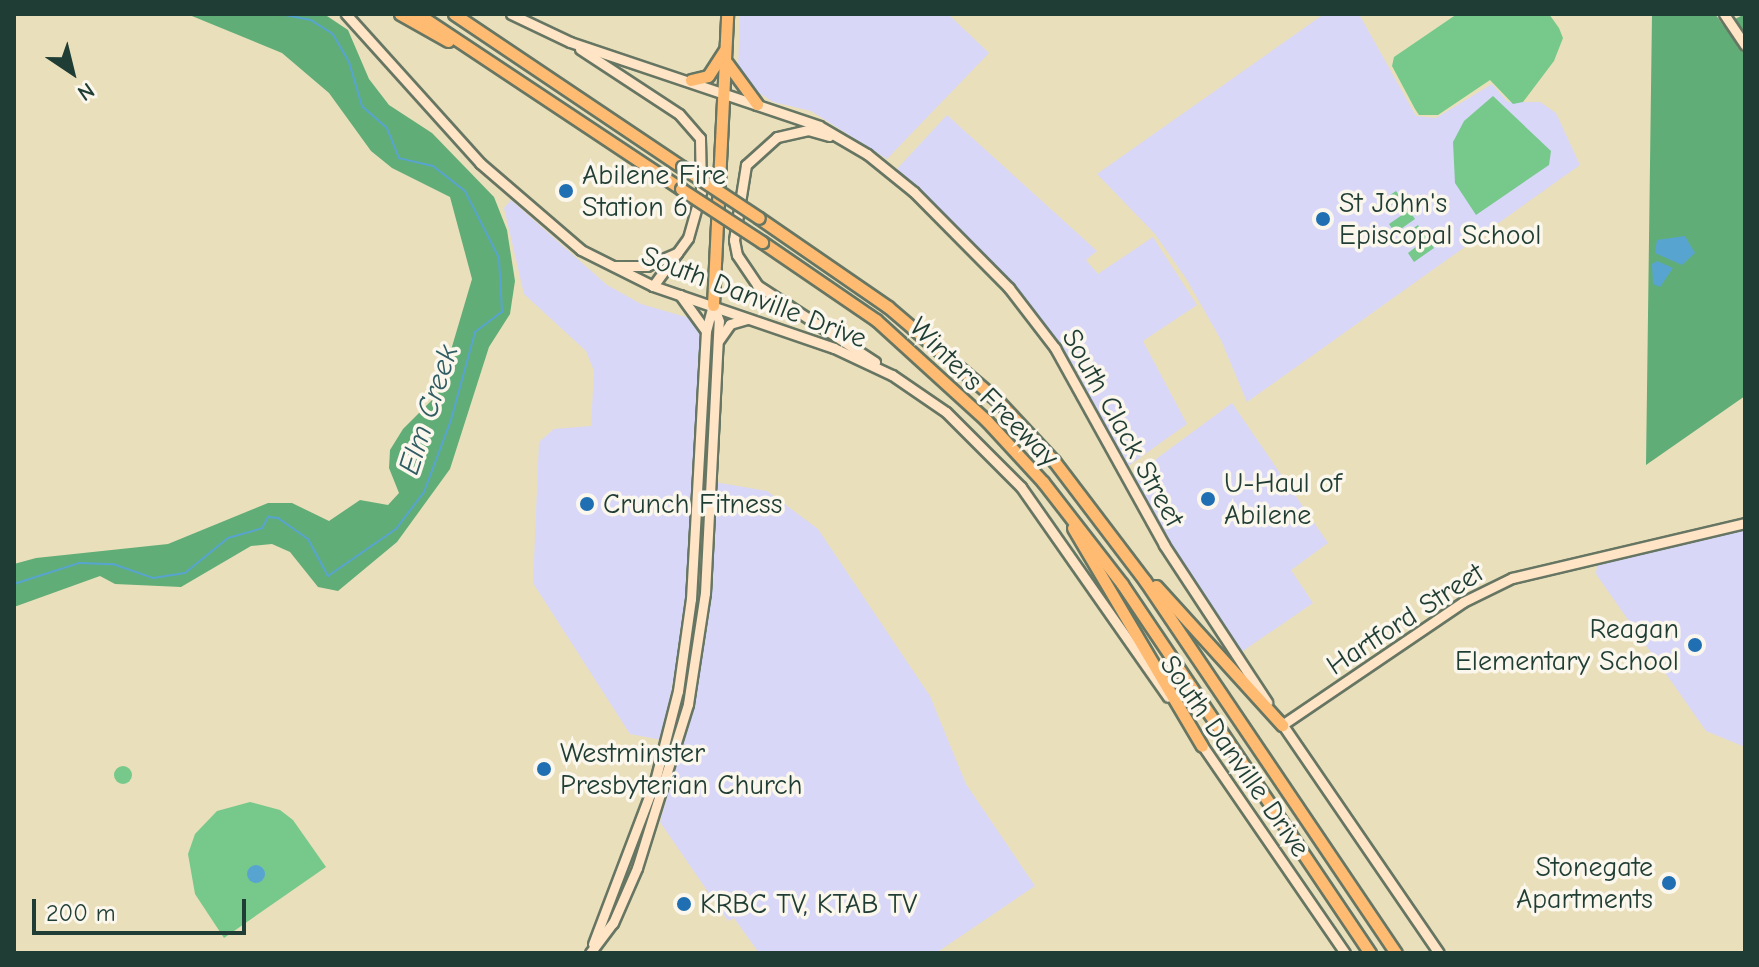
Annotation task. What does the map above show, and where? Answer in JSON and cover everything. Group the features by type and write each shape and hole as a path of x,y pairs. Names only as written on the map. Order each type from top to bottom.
{"highway":[{"path":"400,14 503,68"},
{"name":"Winters Freeway","path":"418,14 876,320 986,420 1052,493 1122,584 1370,953"},
{"name":"Winters Freeway","path":"455,14 888,307 998,401 1095,511 1396,953"},
{"path":"713,305 727,14"},
{"path":"691,80 709,75 726,46"},
{"path":"726,61 757,104"},
{"path":"1052,493 1202,746"},
{"path":"1095,511 1282,725"}],"main road":[{"name":"South Danville Drive","path":"346,14 480,163 527,208 611,266 653,286 751,319 892,375 974,436 1021,487 1345,953"},
{"name":"South Clack Street","path":"511,14 570,42 725,92 844,140 888,169 969,244 1039,325 1075,380 1193,595 1439,953"},
{"path":"1724,14 1745,45"},
{"path":"570,42 679,114 700,138 697,218 653,286"},
{"path":"844,140 808,130 794,132 755,153 741,180 737,255 757,285 892,375"},
{"path":"611,266 647,266 677,253"},
{"path":"680,295 706,331"},
{"path":"590,953 655,781 678,691 691,599 706,331 713,305"},
{"path":"590,953 613,923 663,795 688,704 705,593 718,343 713,305"},
{"path":"718,343 730,324 751,319"},
{"name":"Hartford Street","path":"1282,725 1463,602 1512,578 1745,523"},
{"path":"605,910 613,923"}],"shaded area":[{"path":"740,14 948,14 989,53 887,159 811,111 773,102 750,87 738,68"},
{"name":"St John's Episcopal School","path":"1324,14 1359,14 1416,116 1436,118 1492,84 1508,102 1540,102 1556,113 1580,165 1247,402 1221,340 1187,280 1155,234 1097,174"},
{"path":"947,115 1097,251 1086,260 1098,274 1153,237 1197,305 1143,341 1187,424 1127,467 1074,366 1041,320 982,252 896,170"},
{"path":"511,200 607,285 641,304 696,320 701,331 686,611 662,740 630,734 533,583 539,442 554,429 591,426 594,371 586,351 524,294 504,208"},
{"path":"1232,403 1328,543 1291,570 1313,603 1240,653 1188,577 1133,476"},
{"path":"714,482 767,491 818,529 930,696 966,784 1035,886 936,953 759,953 734,918 728,921 660,822 688,724 708,623"},
{"name":"Reagan Elementary School","path":"1745,530 1745,747 1706,731 1596,574 1597,565"}],"green space":[{"path":"187,14 324,14 348,30 369,79 389,105 432,133 494,197 507,230 515,281 510,314 489,347 450,469 397,542 338,591 318,587 290,552 272,544 251,546 181,587 115,584 100,576 14,607 14,564 36,558 168,544 268,503 292,503 329,521 360,500 388,505 399,493 389,468 390,450 403,429 438,394 472,279 450,197 392,168 371,151 329,93 282,53"},
{"path":"1457,14 1549,14 1563,38 1554,61 1523,102 1513,104 1490,80 1438,115 1419,115 1392,66 1394,57"},
{"path":"1652,14 1715,14 1723,25 1745,14 1745,396 1646,465"},
{"path":"1493,96 1551,151 1549,165 1476,215 1455,183 1453,142 1464,121"},
{"path":"1396,191 1415,219 1395,233 1389,224 1402,215 1394,203 1380,212 1375,205"},
{"path":"1418,225 1434,248 1414,262 1408,253 1417,246 1408,232"},
{"path":"119,766 127,766 132,775 130,782 119,784 114,779 114,771"},
{"path":"250,802 280,810 293,820 326,867 224,938 195,894 188,854 195,834 217,811"}],"water":[{"path":"1685,236 1695,253 1682,265 1655,253 1657,240"},
{"path":"1657,261 1673,268 1660,287 1653,284 1652,264"},
{"path":"252,865 260,865 265,874 263,881 252,883 247,878 247,870"}],"waterway":[{"name":"Elm Creek","path":"256,14 264,14"},
{"name":"Elm Creek","path":"14,584 79,563 113,564 153,578 185,573 228,538 262,528 268,517 278,518 308,539 328,576 396,529 424,492 451,420 475,332 502,312 499,258 465,191 433,166 399,158 387,128 362,106 349,62 333,34 311,20 279,14"}],"place":[{"name":"Abilene Fire Station 6","path":"566,191"},
{"name":"St John's Episcopal School","path":"1323,219"},
{"name":"U-Haul of Abilene","path":"1208,499"},
{"name":"Crunch Fitness","path":"587,504"},
{"name":"Reagan Elementary School","path":"1695,645"},
{"name":"Westminster Presbyterian Church","path":"544,769"},
{"name":"Stonegate Apartments","path":"1669,883"},
{"name":"KRBC TV, KTAB TV","path":"684,904"}]}
